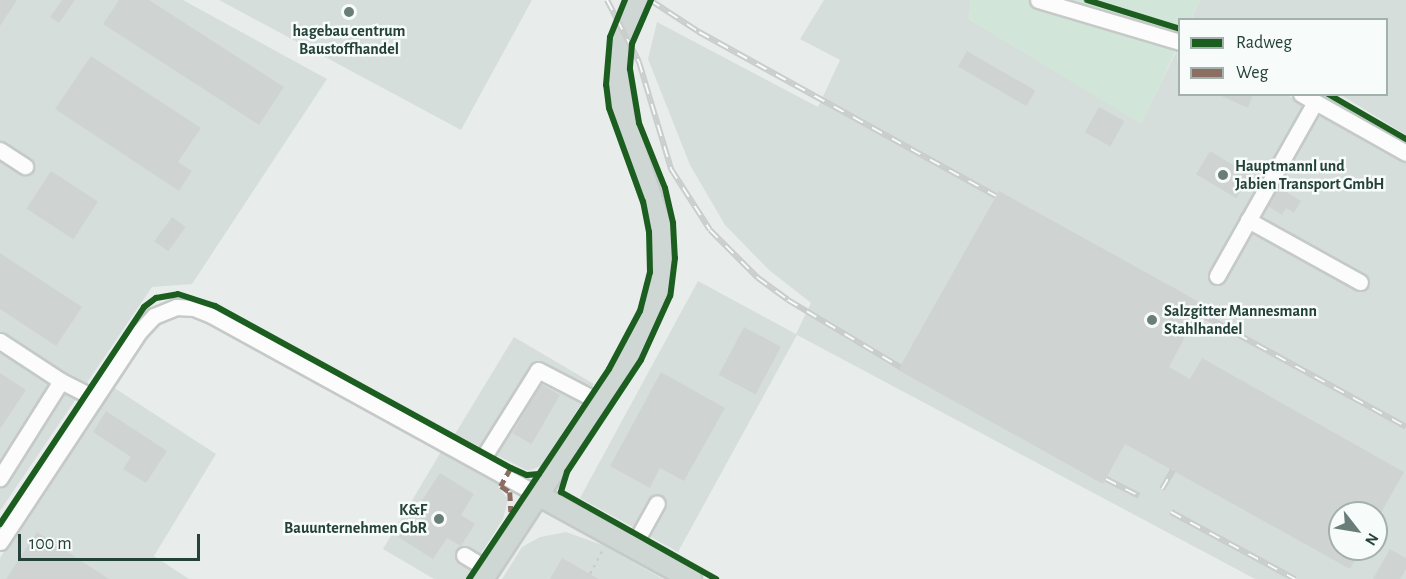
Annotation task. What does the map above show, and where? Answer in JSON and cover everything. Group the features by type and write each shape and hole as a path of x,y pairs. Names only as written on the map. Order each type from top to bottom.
{"main road":[{"path":"485,577 600,402 647,325 663,263 658,208 620,95 622,43 638,0"},
{"path":"538,495 689,579"}],"street":[{"path":"1038,0 1178,42"},
{"path":"1304,96 1406,153"},
{"path":"1217,276 1315,102"},
{"path":"0,150 25,166"},
{"path":"1248,220 1360,282"},
{"path":"0,542 147,322 169,309 194,308 538,495"},
{"path":"0,341 61,381 95,398"},
{"path":"481,462 538,370 600,402"},
{"path":"0,478 61,381"},
{"path":"632,548 657,503"},
{"path":"464,555 485,577"}],"path":[{"path":"590,574 611,536"}],"shaded area":[{"path":"0,0 183,0 327,79 192,284 152,287 0,511"},
{"path":"219,0 532,0 461,130"},
{"path":"824,0 971,0 969,19 1141,123 1177,50 1178,96 1289,96 1406,159 1406,579 1255,579 797,335 678,552 580,498 698,281 796,334 811,303 769,270 725,225 690,165 648,59 657,22 818,107 840,60 800,39"},
{"path":"1200,0 1406,0 1406,135 1343,96 1388,96 1388,18 1192,17"},
{"path":"514,337 594,384 541,466 528,471 455,434"},
{"path":"113,387 216,454 154,556 189,579 0,579 0,558"},
{"path":"442,450 501,481 498,487 508,499 503,519 465,579 434,579 383,549"},
{"path":"566,532 605,546 663,579 502,579 522,547 540,537"}],"green space":[{"path":"971,0 1200,0 1191,18 1178,18 1178,46 1141,124 969,19"}],"building":[{"path":"0,0 17,0 0,26"},
{"path":"62,0 75,0 59,23 50,17"},
{"path":"119,0 149,0 284,87 259,125 103,24"},
{"path":"967,51 1035,90 1026,106 958,67"},
{"path":"91,56 201,128 178,162 192,171 179,191 55,109"},
{"path":"1221,96 1252,96 1248,108"},
{"path":"1099,107 1124,121 1110,146 1085,132"},
{"name":"Hauptmannl und Jabien Transport GmbH","path":"1210,151 1250,175 1236,198 1196,174"},
{"path":"51,171 98,201 73,239 26,209"},
{"path":"1278,187 1301,201 1294,213 1286,208 1282,215 1268,206"},
{"path":"999,191 1203,304 1169,367 1190,379 1202,358 1404,472 1388,501 1328,501 1328,557 1125,444 1103,484 898,370"},
{"path":"172,217 186,227 168,251 154,241"},
{"path":"0,253 82,307 56,346 0,309"},
{"path":"744,327 781,347 756,394 719,375"},
{"path":"661,372 725,408 684,481 660,468 650,488 610,466"},
{"path":"0,373 26,390 0,429"},
{"path":"541,384 560,395 532,444 512,433"},
{"path":"106,411 167,451 146,483 123,469 131,457 93,432"},
{"name":"K&F Bauunternehmen GbR","path":"440,473 474,494 461,515 475,524 461,546 447,538 433,559 398,537"},
{"path":"37,532 109,579 6,579"},
{"path":"1390,549 1406,558 1406,569 1400,579 1373,579 1383,561 1388,561"},
{"path":"562,558 599,579 550,579"},
{"path":"1336,561 1354,561 1350,569"}],"railway":[{"path":"607,0 639,62 671,169 710,230 758,278 788,300 900,367"},
{"path":"650,0 699,32 996,196"},
{"path":"1199,313 1406,427"},
{"path":"1162,489 1173,470"},
{"path":"1106,479 1139,496"},
{"path":"1171,512 1295,579"}],"marked path":[{"path":"511,468 501,486 510,492 511,512"}],"cycle path":[{"path":"469,579 609,369 640,311 650,272 649,232 643,202 609,108 606,85 610,37 625,0"},
{"path":"651,0 632,44 630,69 639,123 665,188 673,223 675,258 670,296 641,360 567,472 561,492 716,579"},
{"path":"1087,0 1178,28"},
{"path":"1331,96 1406,139"},
{"path":"0,524 144,307 156,298 178,294 215,306 511,468 527,475 539,474"}],"place":[{"name":"hagebau centrum Baustoffhandel","path":"349,12"},
{"name":"Hauptmannl und Jabien Transport GmbH","path":"1223,175"},
{"name":"Salzgitter Mannesmann Stahlhandel","path":"1152,320"},
{"name":"K&F Bauunternehmen GbR","path":"439,519"}]}
